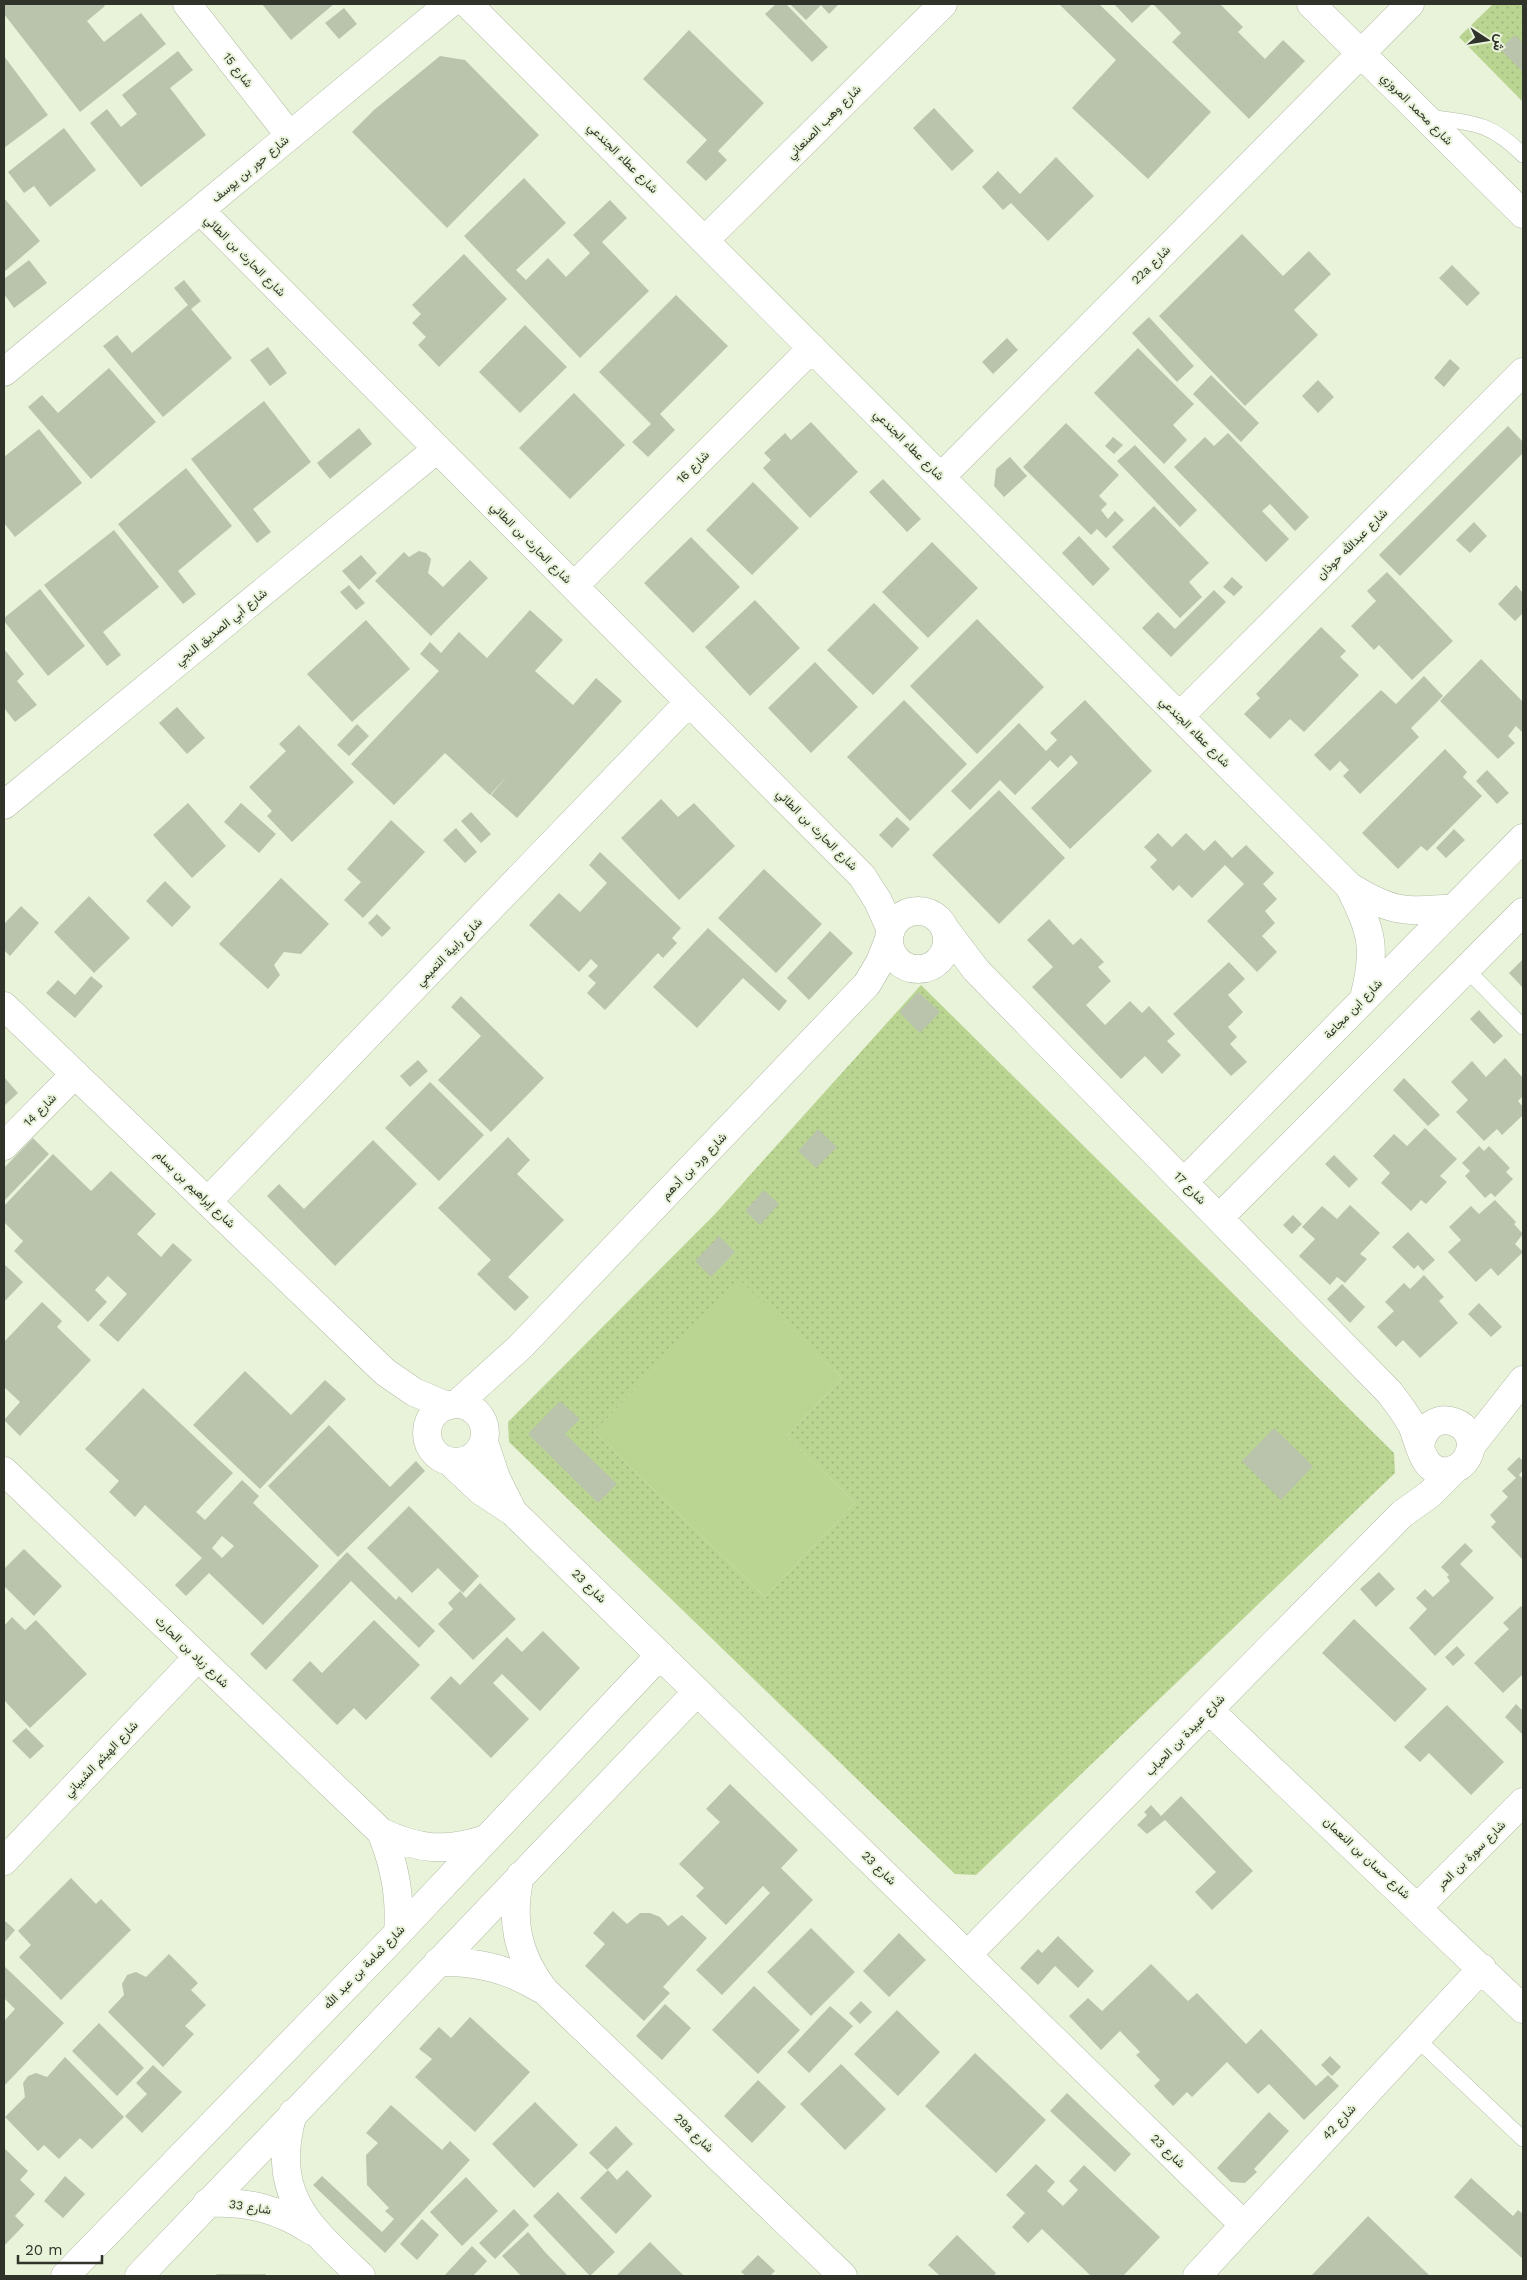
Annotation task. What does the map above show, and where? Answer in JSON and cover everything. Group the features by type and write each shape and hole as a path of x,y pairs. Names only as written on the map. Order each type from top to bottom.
{"street":[{"name":"شارع 15","path":"187,4 290,136"},
{"name":"شارع حور بن يوسف","path":"4,372 449,4"},
{"name":"شارع عطاء الجندعي","path":"468,4 1349,886 1370,899 1394,909 1419,912 1453,908"},
{"name":"شارع وهب الصنعاني","path":"705,240 943,4"},
{"name":"شارع محمد المروزي","path":"1311,4 1523,214"},
{"name":"22a شارع","path":"941,477 1410,4"},
{"name":"شارع الحارث بن الطائي","path":"200,210 862,876 878,901 890,934"},
{"name":"شارع 16","path":"574,586 812,348"},
{"name":"شارع عبدالله حوذان","path":"1180,716 1523,372"},
{"name":"شارع أبي الصديق النجي","path":"4,805 437,449"},
{"name":"شارع رابية التميمي","path":"208,1201 689,702"},
{"name":"شارع ابن مجاعة","path":"1184,1182 1523,838"},
{"name":"شارع الحارث بن الطائي","path":"862,876 919,911"},
{"name":"شارع عطاء الجندعي","path":"1349,886 1366,920 1372,945 1371,971 1364,998"},
{"path":"919,911 934,916 945,928 947,937 944,954 918,967 893,956 890,934 902,916 919,911"},
{"path":"1219,1218 1523,912"},
{"name":"شارع 17","path":"945,928 965,957 989,983 1390,1393 1403,1409 1420,1450"},
{"name":"شارع ورد بن أدهم","path":"452,1405 520,1347 867,984 880,962 890,934"},
{"name":"شارع ورد بن أدهم","path":"867,984 918,967"},
{"name":"شارع 17","path":"918,967 961,971 989,983"},
{"name":"شارع إبراهيم بن بسام","path":"4,1006 385,1372 414,1392 452,1405"},
{"name":"شارع 14","path":"4,1146 75,1074"},
{"name":"شارع ورد بن أدهم","path":"484,1432 496,1387 520,1347"},
{"name":"شارع إبراهيم بن بسام","path":"385,1372 404,1403 427,1432"},
{"path":"1521,1382 1471,1446 1466,1460 1455,1469 1439,1470 1432,1467 1420,1450 1425,1430 1431,1424 1449,1420 1521,1382"},
{"name":"شارع 17","path":"1390,1393 1417,1410 1449,1420"},
{"path":"452,1405 468,1406 477,1412 484,1432 479,1451 471,1458 461,1462 450,1462 441,1458 433,1451 427,1432 430,1420 437,1411 452,1405"},
{"path":"1449,1420 1466,1430 1471,1446"},
{"name":"شارع 23","path":"484,1432 496,1478 513,1512"},
{"name":"شارع عبيدة بن الحباب","path":"1402,1514 1416,1486 1420,1450"},
{"name":"شارع 23","path":"450,1462 481,1491 513,1512 1244,2225"},
{"name":"شارع عبيدة بن الحباب","path":"967,1955 1402,1514 1430,1494 1455,1469"},
{"name":"شارع زياد بن الحارث","path":"4,1471 381,1832 401,1842 436,1848 465,1846 486,1839"},
{"name":"شارع ثمامة بن عبد الله","path":"65,2276 398,1933 660,1655"},
{"name":"شارع الهيثم الشيباني","path":"4,1860 198,1657"},
{"path":"139,2276 697,1692"},
{"name":"شارع حسان بن النعمان","path":"1209,1710 1523,2009"},
{"name":"شارع سورة بن الحر","path":"1418,1907 1523,1802"},
{"name":"شارع زياد بن الحارث","path":"381,1832 395,1871 399,1912 398,1933"},
{"name":"29a شارع","path":"520,1876 515,1896 517,1936 532,1974 544,1990 843,2276"},
{"name":"29a شارع","path":"438,1962 461,1961 497,1968 525,1979 544,1990"},
{"name":"شارع 42","path":"1197,2276 1482,1968"},
{"name":"شارع 33","path":"293,2113 287,2134 285,2155 287,2177 293,2198 316,2234 360,2276"},
{"name":"شارع 33","path":"207,2203 230,2202 276,2211 316,2234"}],"lane":[{"path":"1425,117 1473,123 1487,127 1500,134 1523,155"},
{"path":"1466,969 1523,1027"},
{"path":"1417,2039 1523,2139"}],"green space":[{"path":"1493,4 1523,4 1523,102 1459,37"},
{"path":"921,985 1394,1453 1395,1473 976,1875 955,1874 509,1442 508,1422 716,1213","holes":["740,1280 842,1378 787,1436 855,1503 765,1597 594,1432"]},
{"path":"740,1279 842,1378 787,1436 855,1503 765,1597 594,1432"}],"building":[{"path":"4,4 103,4 105,6 87,21 104,42 141,13 166,44 80,112 4,14"},
{"path":"262,4 334,4 291,40"},
{"path":"776,4 786,4 828,47 812,62 765,14"},
{"path":"790,4 839,4 829,14 821,5 806,20"},
{"path":"1059,4 1099,4 1211,112 1148,179 1072,108 1116,60"},
{"path":"1114,4 1152,4 1132,23"},
{"path":"1153,4 1220,4 1243,27 1238,32 1265,59 1283,40 1305,61 1249,119 1172,42 1181,33"},
{"path":"344,8 357,24 339,39 325,23"},
{"path":"689,30 764,103 718,151 727,160 706,181 686,162 707,140 643,79"},
{"path":"1515,35 1523,43 1523,72 1500,49"},
{"path":"178,51 193,70 170,88 206,135 141,187 90,123 107,109 121,127 137,114 122,95"},
{"path":"4,56 48,115 4,148"},
{"path":"440,56 465,60 539,135 447,228 352,132 374,110"},
{"path":"934,108 974,151 952,171 913,128"},
{"path":"64,128 96,170 50,207 34,186 24,193 8,172"},
{"path":"1056,157 1094,196 1048,241 1011,203 1003,210 982,187 998,171 1020,194"},
{"path":"524,178 566,223 516,270 526,280 548,258 566,277 590,253 573,235 610,200 627,218 602,242 649,291 580,358 464,236"},
{"path":"4,198 40,241 4,272"},
{"path":"1242,234 1283,276 1309,251 1331,274 1294,310 1318,335 1245,406 1159,316"},
{"path":"464,254 507,299 439,367 418,345 426,337 412,323 421,314 412,305"},
{"path":"29,260 47,283 14,308 4,294 4,279"},
{"path":"1452,265 1480,293 1467,306 1439,278"},
{"path":"184,280 201,301 191,309 232,358 163,417 103,346 117,335 132,353 188,305 174,288"},
{"path":"676,295 728,346 660,414 675,430 648,457 632,442 651,424 599,372"},
{"path":"1149,317 1194,366 1177,382 1132,333"},
{"path":"525,325 567,367 520,413 479,372"},
{"path":"1007,338 1018,350 993,374 982,362"},
{"path":"268,347 287,373 270,386 250,360"},
{"path":"1138,348 1194,404 1173,425 1187,440 1164,464 1094,393"},
{"path":"1450,359 1460,368 1444,387 1434,378"},
{"path":"109,368 156,422 91,479 28,407 42,395 58,413"},
{"path":"1211,375 1259,423 1241,442 1193,394"},
{"path":"1318,380 1334,397 1318,413 1302,396"},
{"path":"574,393 625,445 570,499 519,448"},
{"path":"264,401 311,462 253,509 271,532 257,543 191,459"},
{"path":"811,422 858,472 810,518 763,468 771,460 764,453 785,433 791,440"},
{"path":"1066,423 1119,475 1099,496 1107,504 1101,510 1108,519 1115,511 1124,520 1106,538 1097,529 1091,535 1023,467"},
{"path":"1508,426 1523,442 1523,453 1400,576 1379,555"},
{"path":"359,428 372,444 330,479 317,463"},
{"path":"39,429 82,483 15,537 4,523 4,457"},
{"path":"1228,433 1309,517 1295,531 1270,504 1262,511 1289,539 1266,562 1174,467 1205,437 1214,446"},
{"path":"1113,437 1123,445 1114,454 1105,446"},
{"path":"1135,445 1197,510 1180,527 1117,461"},
{"path":"1010,457 1027,476 1004,497 994,486 996,469"},
{"path":"186,468 232,526 178,571 196,594 183,604 118,524"},
{"path":"883,479 921,519 907,532 869,492"},
{"path":"753,482 799,528 752,575 706,530"},
{"path":"1154,506 1209,563 1189,582 1202,597 1180,618 1112,547"},
{"path":"1474,522 1487,536 1470,553 1456,540"},
{"path":"114,530 159,587 103,632 121,655 107,666 44,585"},
{"path":"1079,536 1110,569 1093,586 1062,553"},
{"path":"691,537 740,587 693,633 644,583"},
{"path":"932,542 978,588 928,638 882,592"},
{"path":"419,551 426,553 431,559 428,573 443,587 470,560 488,578 431,636 375,581 404,552 409,557"},
{"path":"361,555 377,573 359,590 342,571"},
{"path":"1387,572 1453,641 1412,680 1379,645 1374,650 1351,626 1376,601 1367,591"},
{"path":"1232,577 1243,587 1234,596 1223,587"},
{"path":"349,585 365,603 356,610 340,592"},
{"path":"1516,585 1523,593 1523,613 1515,621 1498,604"},
{"path":"40,589 85,646 48,676 4,621 4,618"},
{"path":"1214,590 1226,602 1171,657 1142,628 1158,612 1175,629"},
{"path":"755,600 800,648 750,696 705,647"},
{"path":"874,603 919,648 873,695 827,650"},
{"path":"530,610 563,640 535,671 573,705 596,678 622,701 517,818 491,795 508,775 490,795 445,753 394,805 351,764 439,671 420,654 430,642 441,653 459,632 487,658"},
{"path":"977,619 1044,687 977,754 910,686"},
{"path":"366,620 410,669 352,722 307,674"},
{"path":"1321,627 1346,651 1340,657 1359,675 1304,732 1290,719 1270,739 1244,714 1260,698 1256,694"},
{"path":"4,649 24,674 17,681 37,705 15,722 4,708"},
{"path":"1481,659 1523,702 1523,733 1516,726 1508,736 1515,743 1498,759 1440,701"},
{"path":"815,662 858,707 811,753 768,708"},
{"path":"1424,676 1443,696 1411,728 1419,737 1360,794 1343,776 1349,770 1340,761 1330,771 1314,755 1381,690 1396,704"},
{"path":"904,700 967,764 910,821 847,757"},
{"path":"1085,700 1152,771 1070,849 1031,808 1078,763 1071,755 1058,768 1050,760 1015,795 1000,780 970,810 951,791 1019,723 1046,751 1057,740 1050,733"},
{"path":"177,707 205,738 187,754 159,723"},
{"path":"357,724 369,736 349,756 337,745"},
{"path":"299,725 354,782 292,842 267,816 272,811 249,787 286,751 279,744"},
{"path":"1445,749 1467,772 1463,777 1482,796 1427,851 1421,846 1398,869 1362,833"},
{"path":"1487,770 1509,793 1497,804 1476,781"},
{"path":"999,790 1065,858 999,924 932,855"},
{"path":"661,799 678,817 694,803 735,846 679,900 621,838"},
{"path":"188,803 226,846 192,878 153,835"},
{"path":"241,803 276,834 259,853 224,822"},
{"path":"471,812 491,834 481,843 461,821"},
{"path":"897,817 910,829 892,848 879,835"},
{"path":"391,820 425,852 363,918 344,900 361,882 347,869"},
{"path":"456,828 477,852 465,863 443,840"},
{"path":"1454,829 1465,840 1446,858 1436,848"},
{"path":"1158,833 1172,847 1186,833 1204,851 1215,840 1232,858 1246,845 1274,873 1263,884 1277,899 1265,911 1275,923 1262,936 1277,952 1257,972 1207,921 1244,884 1225,865 1192,898 1179,885 1173,891 1150,867 1157,860 1144,847"},
{"path":"600,852 681,928 672,938 677,943 663,958 658,953 605,1010 587,993 596,983 588,976 598,966 591,959 579,972 529,925 559,893 580,912 607,883 589,865"},
{"path":"764,869 822,924 776,973 718,918"},
{"path":"281,878 329,924 301,954 284,952 274,965 280,975 268,989 219,944"},
{"path":"165,881 191,907 172,927 146,901"},
{"path":"89,896 130,938 94,973 54,932"},
{"path":"21,906 39,923 10,956 4,950 4,924"},
{"path":"377,914 391,928 382,937 368,923"},
{"path":"1049,919 1073,945 1081,938 1104,962 1098,967 1111,981 1086,1005 1105,1025 1130,1001 1142,1013 1149,1006 1175,1034 1167,1041 1181,1055 1162,1074 1145,1056 1121,1079 1032,987 1053,967 1027,940"},
{"path":"708,928 787,1001 779,1011 743,978 697,1028 653,987"},
{"path":"830,931 853,953 809,1000 787,978"},
{"path":"1523,959 1523,988 1509,973"},
{"path":"1229,962 1245,979 1228,995 1243,1012 1228,1027 1237,1037 1230,1044 1247,1062 1231,1076 1173,1014"},
{"path":"91,976 103,986 75,1018 46,993 58,980 75,995"},
{"path":"918,992 940,1012 920,1033 899,1012"},
{"path":"461,996 544,1078 491,1132 438,1080 481,1036 451,1007"},
{"path":"1479,1010 1503,1036 1494,1044 1470,1019"},
{"path":"1505,1058 1523,1078 1523,1096 1518,1101 1523,1107 1523,1115 1502,1135 1497,1129 1484,1141 1456,1112 1468,1100 1451,1082 1472,1061 1486,1077"},
{"path":"418,1060 428,1071 410,1087 400,1076"},
{"path":"4,1077 18,1093 4,1106"},
{"path":"1404,1078 1440,1115 1428,1126 1393,1090"},
{"path":"430,1082 484,1135 439,1181 385,1128"},
{"path":"1425,1128 1457,1159 1440,1176 1447,1182 1426,1204 1421,1200 1411,1211 1381,1183 1390,1173 1373,1156 1394,1134 1407,1146"},
{"path":"818,1129 837,1147 816,1168 798,1151"},
{"path":"508,1137 530,1160 517,1174 564,1220 508,1277 529,1297 515,1311 477,1274 491,1260 438,1208"},
{"path":"33,1138 49,1154 4,1201 4,1168"},
{"path":"373,1140 417,1184 335,1266 267,1196 279,1184 304,1209"},
{"path":"1479,1146 1484,1151 1489,1146 1510,1168 1506,1172 1513,1179 1495,1197 1491,1193 1485,1198 1465,1176 1470,1171 1462,1163"},
{"path":"53,1154 91,1191 111,1171 156,1214 137,1234 161,1257 173,1243 192,1260 118,1342 99,1325 127,1294 108,1276 95,1290 107,1302 88,1322 14,1251 23,1241 4,1222 4,1206"},
{"path":"1334,1155 1358,1179 1349,1188 1325,1164"},
{"path":"764,1190 779,1204 760,1225 745,1211"},
{"path":"1495,1200 1516,1222 1514,1224 1523,1234 1515,1244 1523,1252 1498,1276 1491,1268 1476,1282 1448,1252 1461,1240 1449,1227 1471,1206 1479,1214"},
{"path":"1350,1205 1380,1233 1360,1254 1367,1259 1345,1283 1337,1277 1330,1285 1299,1256 1315,1239 1302,1227 1322,1206 1337,1219"},
{"path":"1293,1215 1302,1224 1292,1234 1283,1225"},
{"path":"1408,1232 1435,1260 1423,1271 1418,1265 1414,1269 1392,1247"},
{"path":"719,1236 735,1252 711,1277 695,1261"},
{"path":"4,1264 23,1282 4,1302"},
{"path":"1424,1275 1444,1297 1439,1301 1458,1323 1420,1358 1403,1340 1396,1347 1377,1327 1394,1311 1385,1302 1404,1283 1410,1289"},
{"path":"1342,1284 1365,1307 1350,1323 1327,1299"},
{"path":"42,1302 62,1321 57,1327 91,1360 20,1436 4,1420 20,1402 4,1387 4,1342"},
{"path":"1479,1303 1502,1327 1491,1337 1468,1314"},
{"path":"245,1371 291,1415 325,1380 346,1399 260,1489 193,1425"},
{"path":"143,1388 233,1473 196,1512 205,1520 242,1480 259,1496 253,1503 319,1566 263,1625 209,1573 186,1596 175,1585 202,1558 145,1505 135,1517 109,1492 119,1481 85,1449","holes":["222,1536 234,1546 222,1558 212,1548"]},
{"path":"560,1401 580,1419 565,1434 617,1484 598,1503 528,1434"},
{"path":"329,1425 390,1487 416,1461 425,1471 338,1557 268,1486"},
{"path":"1274,1428 1313,1466 1281,1500 1242,1461"},
{"path":"1519,1457 1523,1461 1523,1470 1519,1475 1523,1479 1523,1560 1491,1527 1496,1522 1490,1515 1508,1497 1502,1491 1516,1478 1507,1469"},
{"path":"409,1506 479,1576 463,1593 438,1568 412,1593 367,1548"},
{"path":"1465,1543 1473,1551 1460,1564 1494,1598 1435,1656 1409,1628 1427,1609 1416,1598 1425,1589 1433,1597 1450,1581 1447,1577 1449,1575 1441,1567"},
{"path":"24,1549 62,1586 34,1616 4,1586 4,1569"},
{"path":"347,1552 396,1600 399,1596 435,1631 419,1648 351,1581 266,1670 250,1654"},
{"path":"1379,1572 1395,1589 1376,1607 1360,1589"},
{"path":"480,1583 516,1619 473,1660 438,1624 453,1609 448,1603 460,1591 466,1598"},
{"path":"1521,1606 1523,1608 1523,1674 1503,1693 1474,1663 1509,1629 1503,1623"},
{"path":"12,1617 25,1630 36,1620 87,1674 30,1728 4,1700 4,1626"},
{"path":"1354,1619 1427,1689 1395,1722 1322,1653"},
{"path":"374,1620 420,1665 366,1720 354,1708 337,1725 292,1680 310,1661 322,1673"},
{"path":"543,1631 580,1668 540,1711 502,1674 493,1683 529,1719 491,1758 430,1698 451,1676 460,1685 507,1637 522,1652"},
{"path":"1457,1646 1465,1655 1453,1666 1445,1657"},
{"path":"1516,1704 1523,1711 1523,1735 1505,1717"},
{"path":"1447,1705 1504,1762 1471,1795 1429,1753 1420,1762 1404,1747"},
{"path":"26,1728 44,1746 30,1759 12,1741"},
{"path":"730,1784 798,1850 781,1868 813,1900 722,1995 696,1970 770,1893 763,1886 726,1925 696,1896 704,1888 679,1864 720,1822 706,1809"},
{"path":"1181,1796 1253,1871 1212,1910 1195,1892 1216,1872 1165,1820 1147,1834 1137,1825 1147,1815 1144,1812 1151,1805 1161,1816"},
{"path":"71,1878 96,1904 101,1899 131,1930 61,2000 19,1957 31,1945 18,1931"},
{"path":"613,1911 627,1924 640,1913 650,1913 660,1917 668,1926 682,1915 707,1938 663,1987 670,1993 644,2021 585,1966 605,1944 593,1933"},
{"path":"4,1920 15,1930 4,1943"},
{"path":"811,1928 855,1972 811,2016 767,1972"},
{"path":"899,1933 926,1960 889,1997 863,1971"},
{"path":"1058,1936 1094,1971 1078,1988 1055,1966 1038,1985 1020,1968 1038,1949 1042,1953"},
{"path":"169,1954 198,1983 191,1990 206,2005 185,2026 194,2034 163,2067 108,2012 124,1995 122,1984 127,1975 136,1972 146,1977"},
{"path":"1151,1964 1188,2001 1197,1993 1246,2044 1261,2029 1316,2086 1328,2075 1339,2086 1304,2120 1269,2084 1258,2094 1227,2062 1192,2097 1187,2092 1173,2106 1154,2086 1160,2080 1136,2055 1140,2052 1120,2031 1101,2050 1069,2016 1088,1998 1102,2011"},
{"path":"4,1966 64,2023 4,2086 4,2021 15,2009 4,1998"},
{"path":"754,1986 800,2030 758,2074 712,2030"},
{"path":"861,2001 872,2012 860,2024 849,2013"},
{"path":"665,2004 691,2028 662,2060 636,2036"},
{"path":"830,2006 853,2026 809,2073 787,2052"},
{"path":"897,2010 940,2052 898,2096 854,2054"},
{"path":"470,2017 530,2072 475,2132 415,2077 432,2059 419,2049 439,2027 451,2038"},
{"path":"99,2023 144,2068 117,2096 72,2051"},
{"path":"975,2053 1046,2120 996,2173 925,2106"},
{"path":"1330,2056 1341,2067 1332,2076 1321,2065"},
{"path":"65,2057 124,2117 92,2149 80,2138 59,2159 44,2145 38,2151 5,2117 25,2097 23,2083 28,2076 36,2073 47,2077"},
{"path":"841,2064 886,2109 845,2150 800,2104"},
{"path":"153,2065 182,2092 142,2133 125,2116 147,2094 136,2083"},
{"path":"758,2080 786,2107 752,2143 724,2116"},
{"path":"1067,2093 1131,2154 1115,2172 1050,2111"},
{"path":"535,2102 578,2145 534,2188 492,2144"},
{"path":"391,2105 442,2150 450,2141 470,2160 385,2253 313,2185 322,2176 382,2232 394,2219 385,2211 389,2208 367,2185 366,2155 378,2143 366,2133"},
{"path":"1269,2112 1289,2131 1254,2169 1257,2172 1245,2183 1231,2182 1217,2168"},
{"path":"616,2126 633,2144 607,2170 589,2153"},
{"path":"4,2148 28,2171 20,2180 35,2194 15,2216 24,2225 4,2246"},
{"path":"1036,2164 1055,2182 1047,2191 1063,2206 1078,2190 1069,2181 1084,2165 1160,2237 1123,2276 1091,2276 1042,2229 1028,2243 1012,2227 1025,2213 1006,2195"},
{"path":"608,2170 617,2180 627,2170 652,2196 616,2234 580,2198"},
{"path":"65,2176 85,2194 63,2218 44,2201"},
{"path":"466,2177 498,2211 462,2246 430,2212"},
{"path":"1471,2178 1513,2216 1518,2210 1523,2214 1523,2259 1454,2197"},
{"path":"558,2192 615,2252 590,2276 533,2216"},
{"path":"514,2209 529,2225 495,2259 479,2243"},
{"path":"1368,2216 1430,2276 1311,2276"},
{"path":"422,2219 439,2235 417,2260 400,2244"},
{"path":"528,2232 568,2276 521,2276 502,2256"},
{"path":"957,2235 996,2273 993,2276 940,2276 928,2265"},
{"path":"650,2242 684,2276 616,2276"},
{"path":"472,2246 487,2261 473,2276 444,2276"},
{"path":"758,2255 775,2271 770,2276 746,2276 741,2272"},
{"path":"217,2274 265,2274 267,2276 215,2276"}]}
